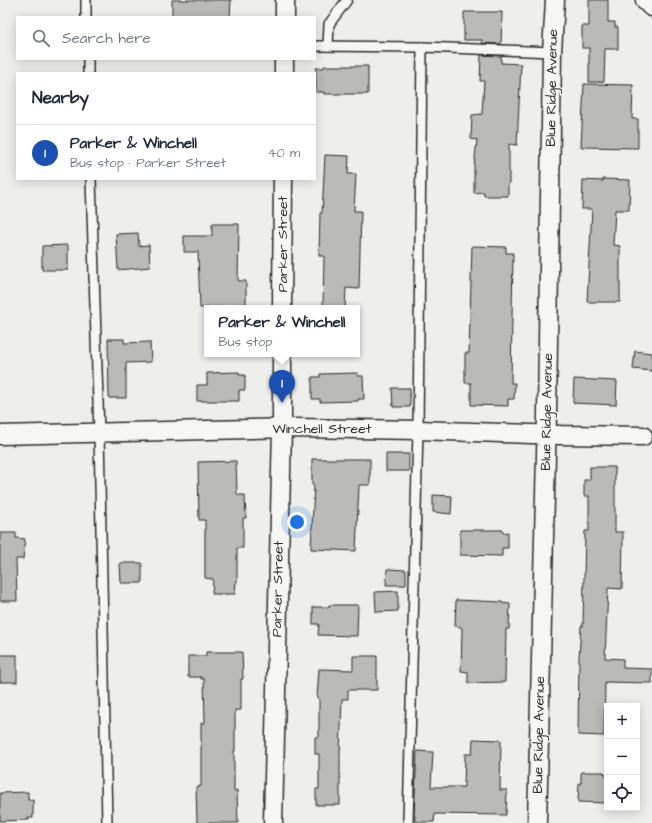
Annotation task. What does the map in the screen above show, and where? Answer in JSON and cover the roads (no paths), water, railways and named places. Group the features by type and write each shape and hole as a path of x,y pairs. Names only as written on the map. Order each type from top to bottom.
{"main road":[{"path":"647,0 652,5"}],"street":[{"path":"284,16 285,0"},
{"name":"Blue Ridge Avenue","path":"537,823 547,435 552,52 555,0"},
{"path":"284,60 284,72"},
{"name":"Parker Street","path":"282,305 283,180"},
{"name":"Parker Street","path":"273,823 282,428 282,357"},
{"name":"Winchell Street","path":"0,435 282,428 643,436"}],"lane":[{"path":"86,0 86,16"},
{"path":"328,46 329,24 347,0"},
{"path":"316,46 422,47 552,52"},
{"path":"408,823 418,430 422,47"},
{"path":"88,60 88,72"},
{"path":"91,180 99,433 107,823"}],"place":[{"name":"Parker & Winchell","path":"282,403"}]}
